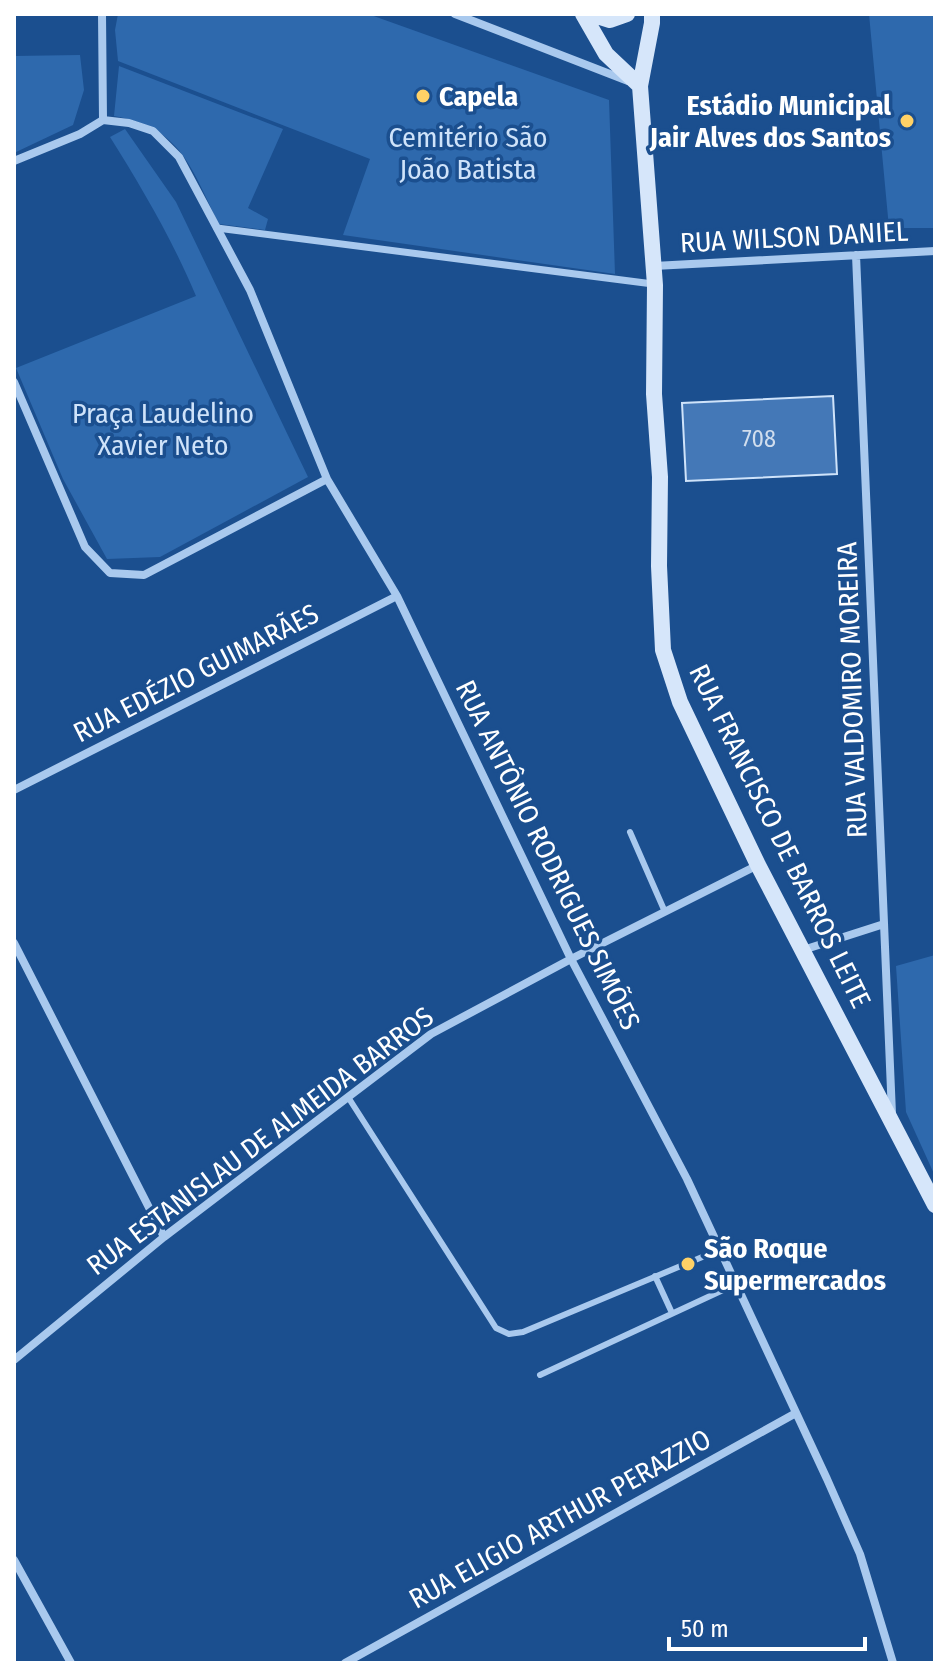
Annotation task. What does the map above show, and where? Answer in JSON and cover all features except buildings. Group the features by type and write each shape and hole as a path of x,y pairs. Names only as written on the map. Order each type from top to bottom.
{"main road":[{"path":"583,14 606,54 640,86"},
{"path":"591,14 610,20 627,14"},
{"name":"RUA FRANCISCO DE BARROS LEITE","path":"652,14 640,86 655,285 654,394 660,477 659,566 663,650 680,702 758,865 935,1205"}],"street":[{"path":"14,161 80,134 103,120 102,14"},
{"path":"455,14 640,86"},
{"name":"RUA ANTÔNIO RODRIGUES SIMÕES","path":"103,120 129,123 153,131 179,157 250,290 327,479 397,596 571,959 687,1179 860,1554 893,1663"},
{"path":"217,228 655,285"},
{"name":"RUA WILSON DANIEL","path":"654,266 935,251"},
{"name":"RUA VALDOMIRO MOREIRA","path":"856,255 892,1123"},
{"path":"14,382 85,547 110,573 144,575 327,479"},
{"name":"RUA EDÉZIO GUIMARÃES","path":"14,790 397,596"},
{"name":"RUA ESTANISLAU DE ALMEIDA BARROS","path":"14,1360 164,1237 431,1034 758,865"},
{"path":"803,950 884,924"},
{"path":"14,943 164,1237"},
{"name":"RUA ELIGIO ARTHUR PERAZZIO","path":"345,1663 796,1413"},
{"path":"14,1560 71,1663"}],"lane":[{"path":"630,832 665,912"},
{"path":"348,1097 496,1328 509,1334 523,1332 719,1250"},
{"path":"655,1276 672,1313"},
{"path":"540,1375 736,1284"}],"green space":[{"name":"Cemitério São João Batista","path":"118,14 368,14 609,100 615,274 343,235 370,159 118,61 115,30"},
{"name":"Estádio Municipal Jair Alves dos Santos","path":"869,14 935,14 935,228 889,228"},
{"path":"80,55 84,90 73,125 14,153 14,56"},
{"path":"119,66 283,129 248,208 268,219 265,230 219,224 191,168 170,141 155,130 114,116"},
{"name":"Praça Laudelino Xavier Neto","path":"125,129 176,202 308,477 160,557 107,559 63,479 16,368 196,296 156,215 110,137"},
{"path":"935,955 935,1176 906,1112 896,966"}],"place":[{"name":"Capela","path":"423,96"},
{"name":"Estádio Municipal Jair Alves dos Santos","path":"907,121"},
{"name":"São Roque Supermercados","path":"688,1264"}]}
